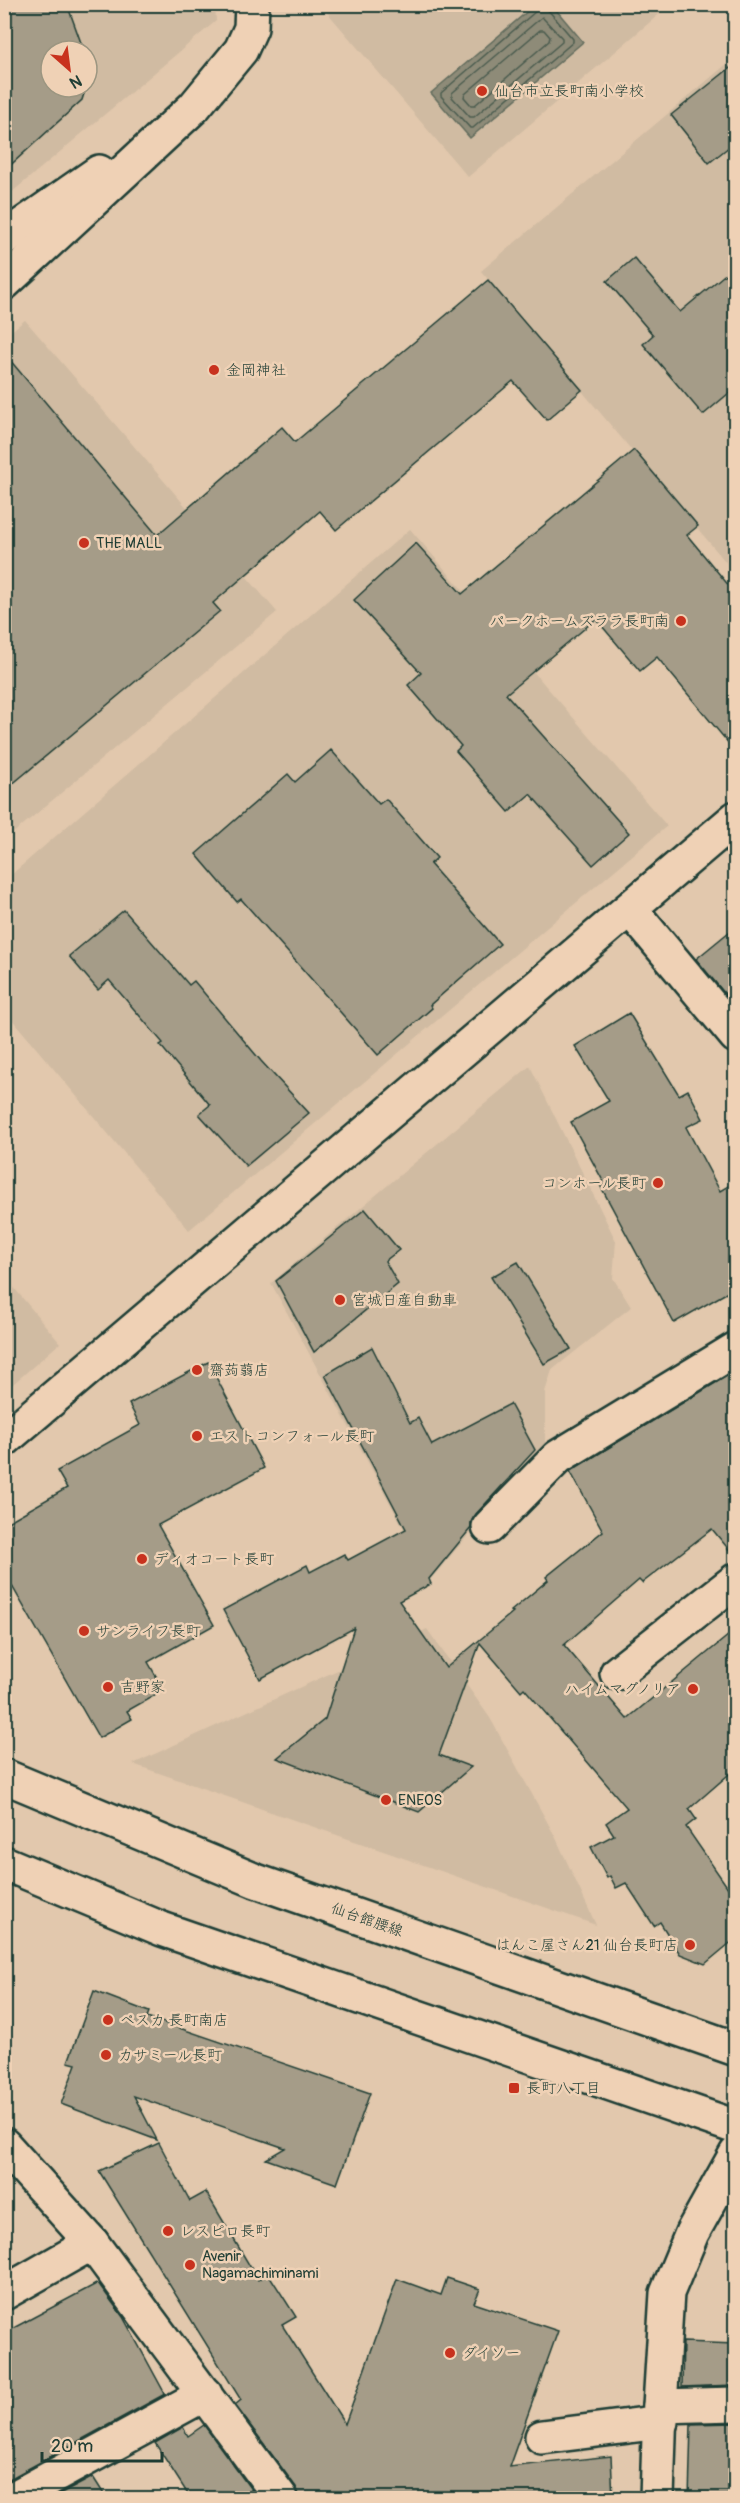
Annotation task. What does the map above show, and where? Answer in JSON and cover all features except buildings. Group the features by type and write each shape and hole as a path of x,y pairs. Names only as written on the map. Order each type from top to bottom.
{"street":[{"path":"4,283 194,106 241,50 251,28 252,4"},
{"path":"4,238 194,106"},
{"path":"4,1440 735,819"},
{"path":"630,909 735,1036"},
{"path":"489,1527 558,1457 735,1348"},
{"path":"617,1673 735,1580"},
{"name":"仙台館腰線","path":"4,1776 256,1881 735,2049"},
{"path":"4,1863 162,1929 735,2127"},
{"path":"4,2145 92,2243 281,2499"},
{"path":"657,2499 667,2293 692,2233 735,2154"},
{"path":"4,2293 92,2243"},
{"path":"14,2499 205,2394"},
{"path":"542,2437 660,2414 735,2404"}],"shaded area":[{"path":"5,5 215,5 216,21 5,198"},
{"name":"仙台市立長町南小学校","path":"321,5 670,5 468,177"},
{"path":"728,63 735,73 735,573 481,271"},
{"name":"THE MALL","path":"25,320 277,612 5,840 4,337"},
{"path":"410,529 667,826 189,1230 5,1011 4,881"},
{"path":"530,1066 616,1241 613,1278 631,1307 552,1370 545,1392 545,1445 431,1579 271,1283"},
{"path":"5,1277 60,1343 4,1391"},
{"name":"ENEOS","path":"427,1629 490,1718 555,1836 596,1925 133,1764"}],"water":[{"path":"535,5 552,5 583,42 470,138 431,93"}],"place":[{"name":"仙台市立長町南小学校","path":"482,91"},
{"name":"金岡神社","path":"214,370"},
{"name":"THE MALL","path":"84,543"},
{"name":"パークホームズララ長町南","path":"681,621"},
{"name":"コンホール長町","path":"658,1183"},
{"name":"宮城日産自動車","path":"340,1300"},
{"name":"齋蒟蒻店","path":"197,1370"},
{"name":"エストコンフォール長町","path":"197,1436"},
{"name":"ディオコート長町","path":"142,1559"},
{"name":"サンライフ長町","path":"84,1631"},
{"name":"吉野家","path":"108,1687"},
{"name":"ハイムマグノリア","path":"693,1689"},
{"name":"ENEOS","path":"386,1800"},
{"name":"はんこ屋さん21 仙台長町店","path":"690,1945"},
{"name":"ペスカ 長町南店","path":"108,2020"},
{"name":"カサミール長町","path":"106,2055"},
{"name":"長町八丁目","path":"514,2088"},
{"name":"レスピロ長町","path":"168,2231"},
{"name":"Avenir Nagamachiminami","path":"190,2265"},
{"name":"ダイソー","path":"450,2353"}]}
